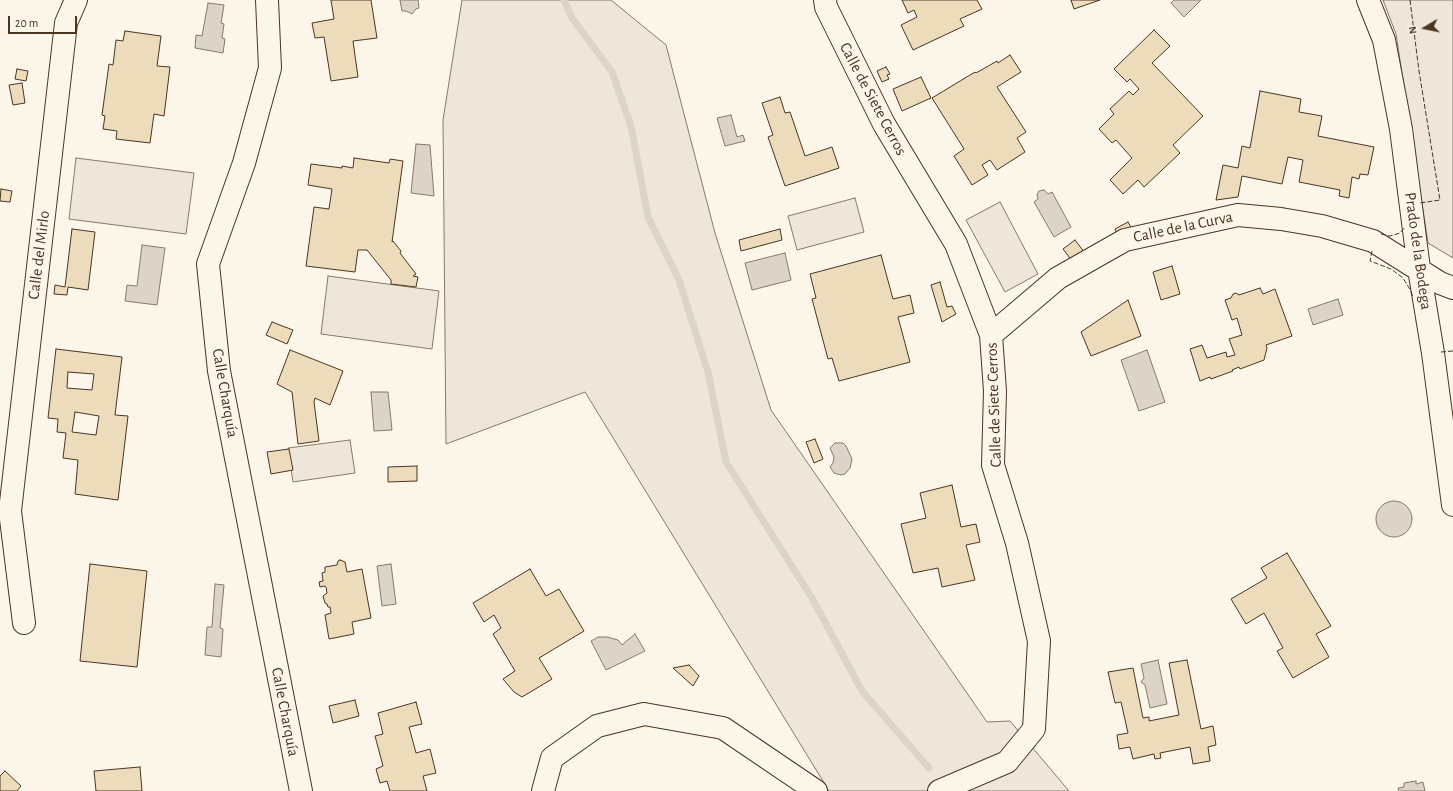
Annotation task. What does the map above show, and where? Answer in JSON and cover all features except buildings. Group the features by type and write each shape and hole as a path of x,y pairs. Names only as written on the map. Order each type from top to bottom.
{"street":[{"name":"Calle del Mirlo","path":"24,623 5,512 66,23 76,0"},
{"name":"Calle Charquía","path":"267,0 270,68 244,163 208,264 219,372 301,791"},
{"name":"Calle de Siete Cerros","path":"825,0 826,7 884,124 956,244 991,335 995,391 993,465 1017,543 1039,641 1034,729 1007,762 939,791"},
{"name":"Prado de la Bodega","path":"1368,0 1384,40 1401,129 1419,269 1433,353 1453,505"},
{"name":"Calle de la Curva","path":"991,335 1058,278 1125,240 1238,215 1281,219 1322,226 1373,241 1440,283 1453,288"},
{"path":"543,791 552,758 597,726 644,714 723,728 816,791"}],"shaded area":[{"path":"400,0 418,0 419,8 412,14 402,11"},
{"path":"462,0 611,0 666,45 715,233 771,410 987,722 1010,721 1069,791 829,791 585,392 446,444 443,120"},
{"path":"1174,0 1201,0 1184,17 1171,3"},
{"path":"1383,0 1453,0 1453,258 1428,243 1396,34"},
{"path":"208,3 224,5 221,23 224,24 222,38 225,39 223,53 195,48 196,35 202,36"},
{"path":"731,115 737,137 743,135 745,141 725,146 717,118"},
{"path":"416,144 430,145 434,196 411,193"},
{"path":"76,158 194,173 186,234 69,219"},
{"path":"1044,190 1048,194 1052,192 1071,227 1054,237 1034,202 1038,199 1037,195 1039,191"},
{"path":"855,198 864,232 797,250 788,216"},
{"path":"1000,202 1038,274 1005,292 966,220"},
{"path":"142,245 165,248 157,305 125,301 127,285 137,286"},
{"path":"785,253 791,280 752,290 745,263"},
{"path":"328,276 439,291 432,349 321,334"},
{"path":"1338,299 1343,315 1313,325 1308,309"},
{"path":"1147,350 1165,402 1139,411 1121,360"},
{"path":"371,392 388,392 392,430 374,431"},
{"path":"350,440 355,473 293,482 288,448"},
{"path":"835,443 843,443 852,459 850,468 845,474 841,475 834,473 830,467 833,463 834,457 830,448"},
{"path":"1398,501 1407,506 1411,512 1411,526 1407,532 1398,537 1390,537 1381,532 1377,526 1376,515 1381,506 1387,502"},
{"path":"391,564 396,604 382,606 377,566"},
{"path":"215,584 224,585 220,628 223,629 221,657 205,655 207,627 212,627"},
{"path":"635,634 645,651 606,670 591,641 598,637 607,637 618,640 622,645"},
{"path":"1158,660 1167,704 1150,708 1145,685 1141,682 1144,678 1141,664"},
{"path":"1416,781 1416,784 1423,782 1425,791 1399,791 1398,788 1404,787 1404,783"}],"waterway":[{"path":"564,0 572,18 612,72 631,126 648,217 679,280 708,372 726,462 812,598 862,691 929,768"}],"fence":[{"path":"1410,0 1419,71 1440,200 1420,203"},
{"path":"1381,234 1390,236 1400,233 1405,227"},
{"path":"1372,251 1370,261 1391,269 1403,278 1411,291 1413,298"},
{"path":"1441,352 1453,351"}]}
